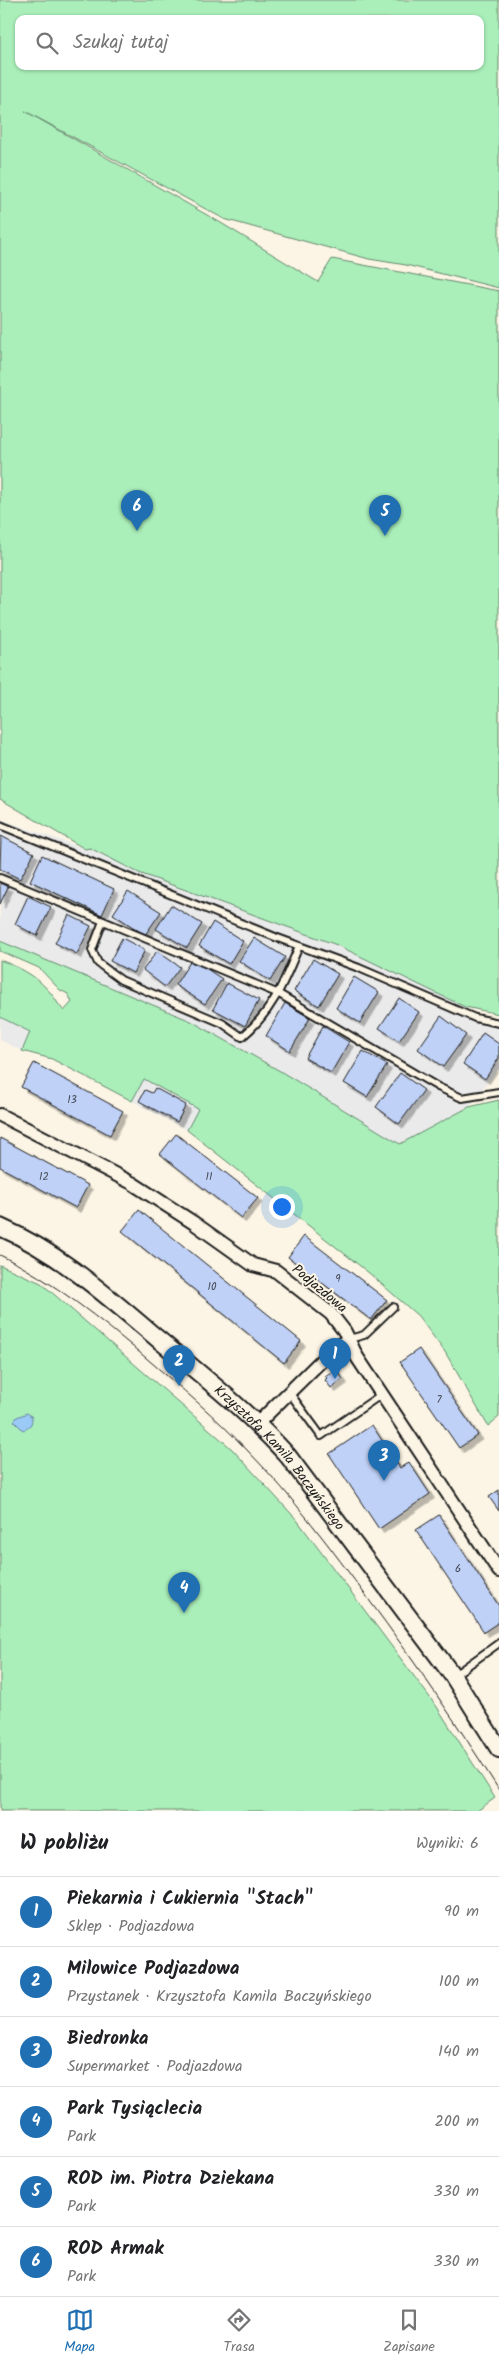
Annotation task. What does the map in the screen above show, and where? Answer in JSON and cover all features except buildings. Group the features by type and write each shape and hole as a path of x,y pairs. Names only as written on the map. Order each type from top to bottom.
{"street":[{"name":"Podjazdowa","path":"0,1115 132,1183 194,1223 253,1265 276,1271 331,1314 340,1323 357,1357 499,1571"},
{"name":"Krzysztofa Kamila Baczyńskiego","path":"0,1227 50,1252 87,1280 258,1423 288,1456 453,1676 499,1749"},
{"path":"258,1423 332,1350 349,1339"}],"lane":[{"path":"0,825 134,881 359,968 475,1018 499,1023"},
{"path":"0,878 279,994 462,1098 499,1092"},
{"path":"103,921 92,950 98,963 121,980 222,1023 242,1037 253,1028 279,994 299,946"},
{"path":"349,1339 364,1334 393,1306"},
{"path":"289,1392 321,1436 382,1394"},
{"path":"453,1676 499,1643"}],"shaded area":[{"path":"0,819 85,849 90,848 139,873 337,945 465,1007 499,1027 499,1067 469,1107 400,1144 280,1071 191,1021 0,941"},
{"path":"0,1017 30,1032 22,1051 0,1040"},
{"path":"144,1079 198,1109 187,1130 132,1101"}],"green space":[{"path":"0,0 499,0 499,288 406,265 369,259 224,219 25,111 221,223 318,282 332,259 499,291 499,1014 465,1007 337,945 139,873 90,848 85,849 0,799"},
{"path":"0,941 191,1021 280,1071 400,1144 469,1107 499,1100 499,1417 488,1426 445,1352 418,1316 369,1273 187,1130 198,1109 144,1079 132,1101 52,1059 22,1051 30,1032 0,1017 0,960 19,968 37,979 64,1011 72,1002 68,994 60,990 39,968 0,951"},
{"path":"0,1265 41,1283 232,1449 297,1520 437,1707 495,1798 477,1811 0,1811"}],"water":[{"path":"27,1413 32,1417 32,1422 29,1427 23,1430 14,1421 17,1417"}],"tram line":[{"path":"0,1255 39,1277 111,1329 211,1414 265,1468 311,1523 386,1623 436,1694 499,1790"}],"place":[{"name":"ROD Armak","path":"137,531"},
{"name":"ROD im. Piotra Dziekana","path":"385,536"},
{"name":"Piekarnia i Cukiernia \"Stach\"","path":"335,1379"},
{"name":"Milowice Podjazdowa","path":"179,1386"},
{"name":"Biedronka","path":"384,1481"},
{"name":"Park Tysiąclecia","path":"184,1613"}]}
